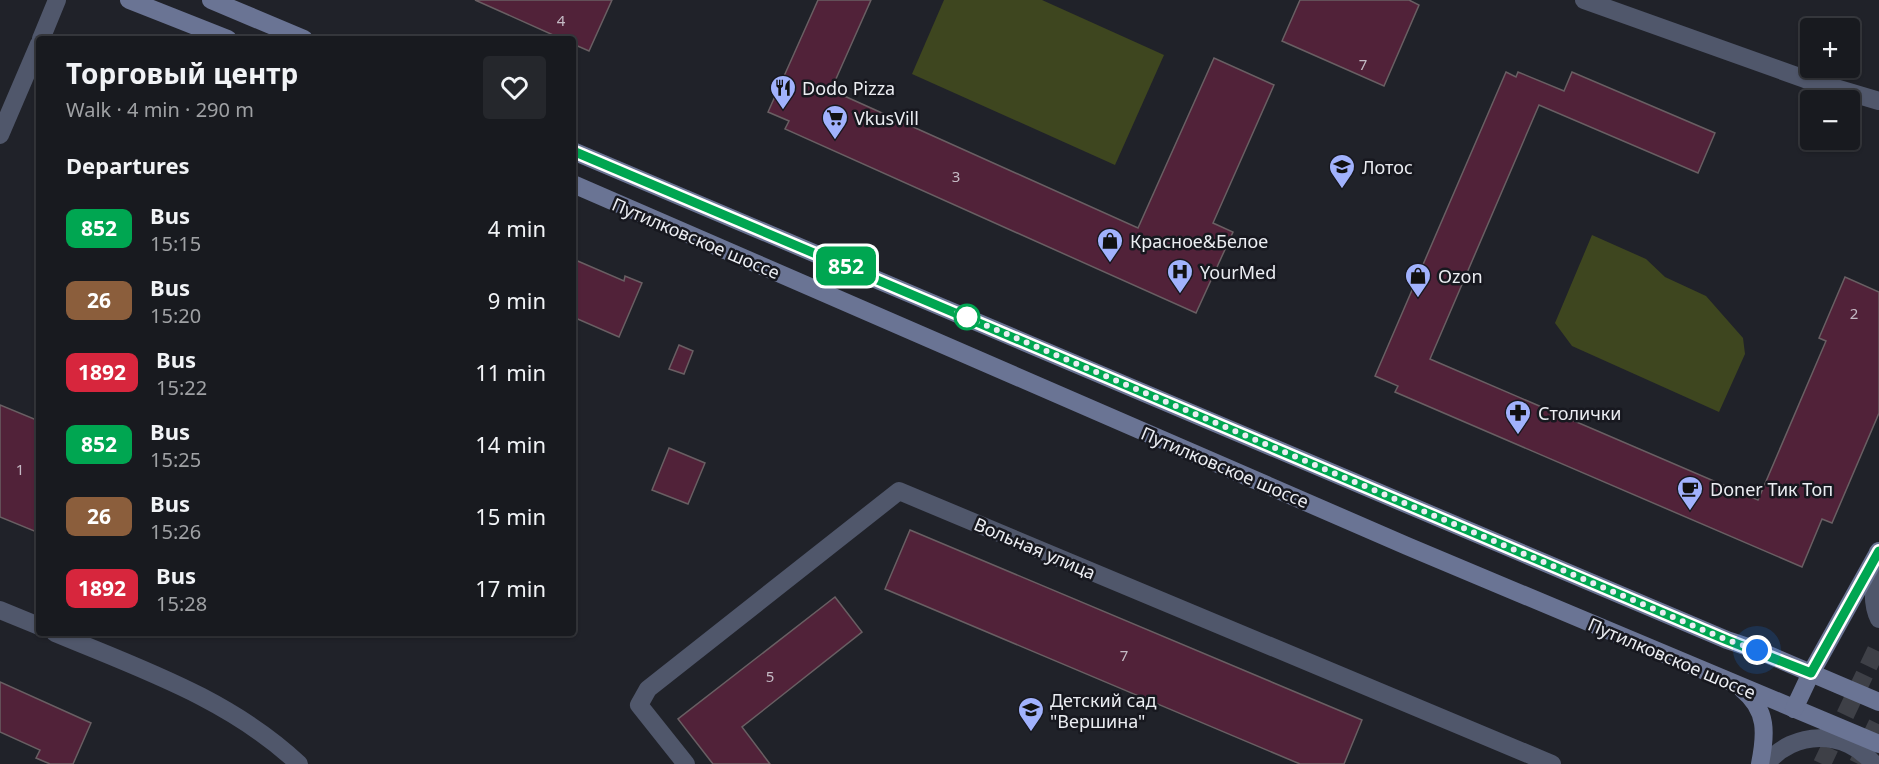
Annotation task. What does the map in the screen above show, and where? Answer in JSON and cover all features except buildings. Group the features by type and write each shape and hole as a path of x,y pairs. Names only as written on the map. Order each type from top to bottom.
{"main road":[{"path":"129,0 220,36"},
{"path":"211,0 297,36"},
{"name":"Путилковское шоссе","path":"576,152 1727,640 1879,702"},
{"name":"Путилковское шоссе","path":"576,185 1416,550 1879,744"},
{"path":"1794,709 1811,673 1879,552"},
{"path":"1738,686 1752,697 1764,723 1764,743 1760,764"}],"street":[{"path":"42,36 57,0"},
{"path":"1584,0 1805,79 1879,101"},
{"path":"0,135 36,51"},
{"name":"Вольная улица","path":"686,764 639,705 648,689 899,491 1552,764"},
{"path":"1879,552 1873,594 1879,619"},
{"path":"0,610 36,625"},
{"path":"62,636 205,697 253,725 299,764"},
{"path":"1766,764 1777,752 1789,744 1816,737 1831,738 1857,748 1874,764"}],"green space":[{"path":"944,0 1042,0 1164,55 1115,165 912,74"},
{"path":"1592,235 1646,259 1665,277 1706,296 1743,338 1745,354 1719,412 1572,346 1555,323"}],"tunnel":[{"path":"1822,764 1879,644"},
{"path":"1858,764 1879,720"}],"bus line":[{"name":"852","path":"576,152 1727,640 1811,673 1879,551"}],"place":[{"name":"Dodo Pizza","path":"783,111"},
{"name":"VkusVill","path":"835,141"},
{"name":"Лотос","path":"1342,190"},
{"name":"Красное&Белое","path":"1110,264"},
{"name":"YourMed","path":"1180,295"},
{"name":"Ozon","path":"1418,299"},
{"name":"Столички","path":"1518,436"},
{"name":"Doner Тик Топ","path":"1690,512"},
{"name":"Детский сад \"Вершина\"","path":"1031,733"}],"route":[{"path":"967,317 957,313 1727,640 1757,650"}]}
